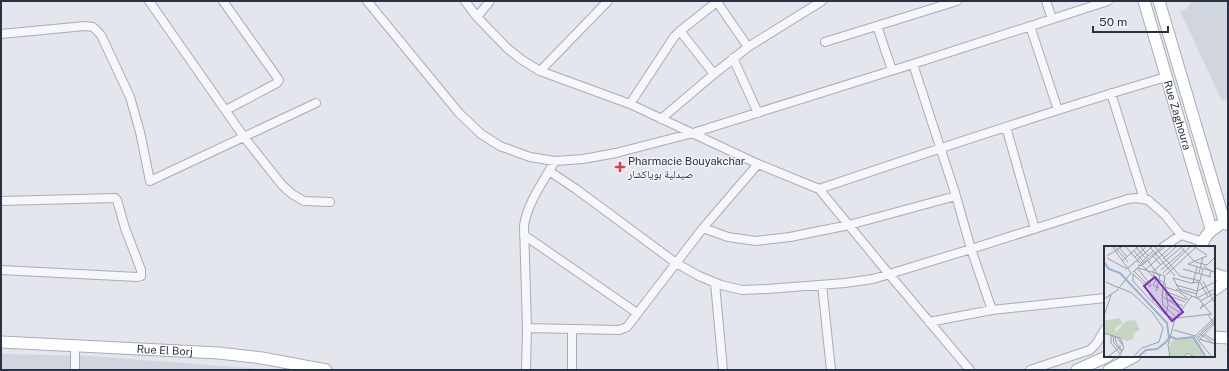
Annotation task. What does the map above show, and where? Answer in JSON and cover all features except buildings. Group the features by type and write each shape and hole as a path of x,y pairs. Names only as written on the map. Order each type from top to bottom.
{"main road":[{"name":"Rue Zaghoura","path":"1144,1 1211,230"},
{"name":"Rue Zaghoura","path":"1159,1 1226,224"},
{"path":"1202,244 1211,230 1226,224"},
{"path":"1215,274 1228,279"},
{"path":"1215,289 1228,279"},
{"path":"1215,337 1228,338"},
{"name":"Rue El Borj","path":"1,342 219,353 262,358 326,370"},
{"path":"1077,370 1106,357"},
{"path":"1109,370 1133,357"}],"street":[{"path":"149,1 244,137 282,185 292,194 304,200 330,202"},
{"path":"223,1 279,80 277,83 226,110"},
{"path":"367,1 455,108 481,134 500,146 530,157 555,161 583,159 616,153 693,133 1108,1"},
{"path":"465,1 508,49 540,71 630,104 758,164 819,189 970,370"},
{"path":"477,16 490,1"},
{"path":"540,71 608,1"},
{"path":"630,104 674,37 717,1 748,47"},
{"path":"661,119 748,47 822,1"},
{"path":"825,42 958,1"},
{"path":"1046,1 1052,19"},
{"path":"1,34 93,26 101,34 130,97 140,132 150,181 316,103"},
{"path":"877,26 892,70"},
{"path":"1030,26 1058,110"},
{"path":"680,31 714,74"},
{"path":"733,58 758,113"},
{"path":"913,64 956,196 971,250 992,310"},
{"path":"819,189 1058,110 1166,77"},
{"path":"1111,93 1144,198"},
{"path":"1006,127 1035,229"},
{"path":"526,370 527,328 524,235 526,214 555,161"},
{"path":"527,328 619,330 627,326 703,228 758,164"},
{"path":"549,171 676,263 715,283 742,290 822,285 873,279 971,250 1128,199 1144,198 1148,200 1165,215 1182,235 1202,244"},
{"path":"703,228 728,237 756,241 790,237 849,225 956,196"},
{"path":"1,201 115,198 117,200 125,228 141,270 141,276 1,270"},
{"path":"524,235 637,313"},
{"path":"1165,246 1182,235"},
{"path":"715,283 723,370"},
{"path":"822,285 831,370"},
{"path":"929,322 992,310 1104,298"},
{"path":"572,329 572,370"},
{"path":"1030,370 1090,350 1096,344 1104,330"},
{"path":"74,345 75,370"}],"shaded area":[{"path":"1193,1 1228,1 1228,99 1222,101 1180,11 1186,9"},
{"path":"1,354 89,356 276,370 1,370"}],"place":[{"name":"Pharmacie Bouyakchar صيدلية بوياكشار","path":"620,167"}]}
